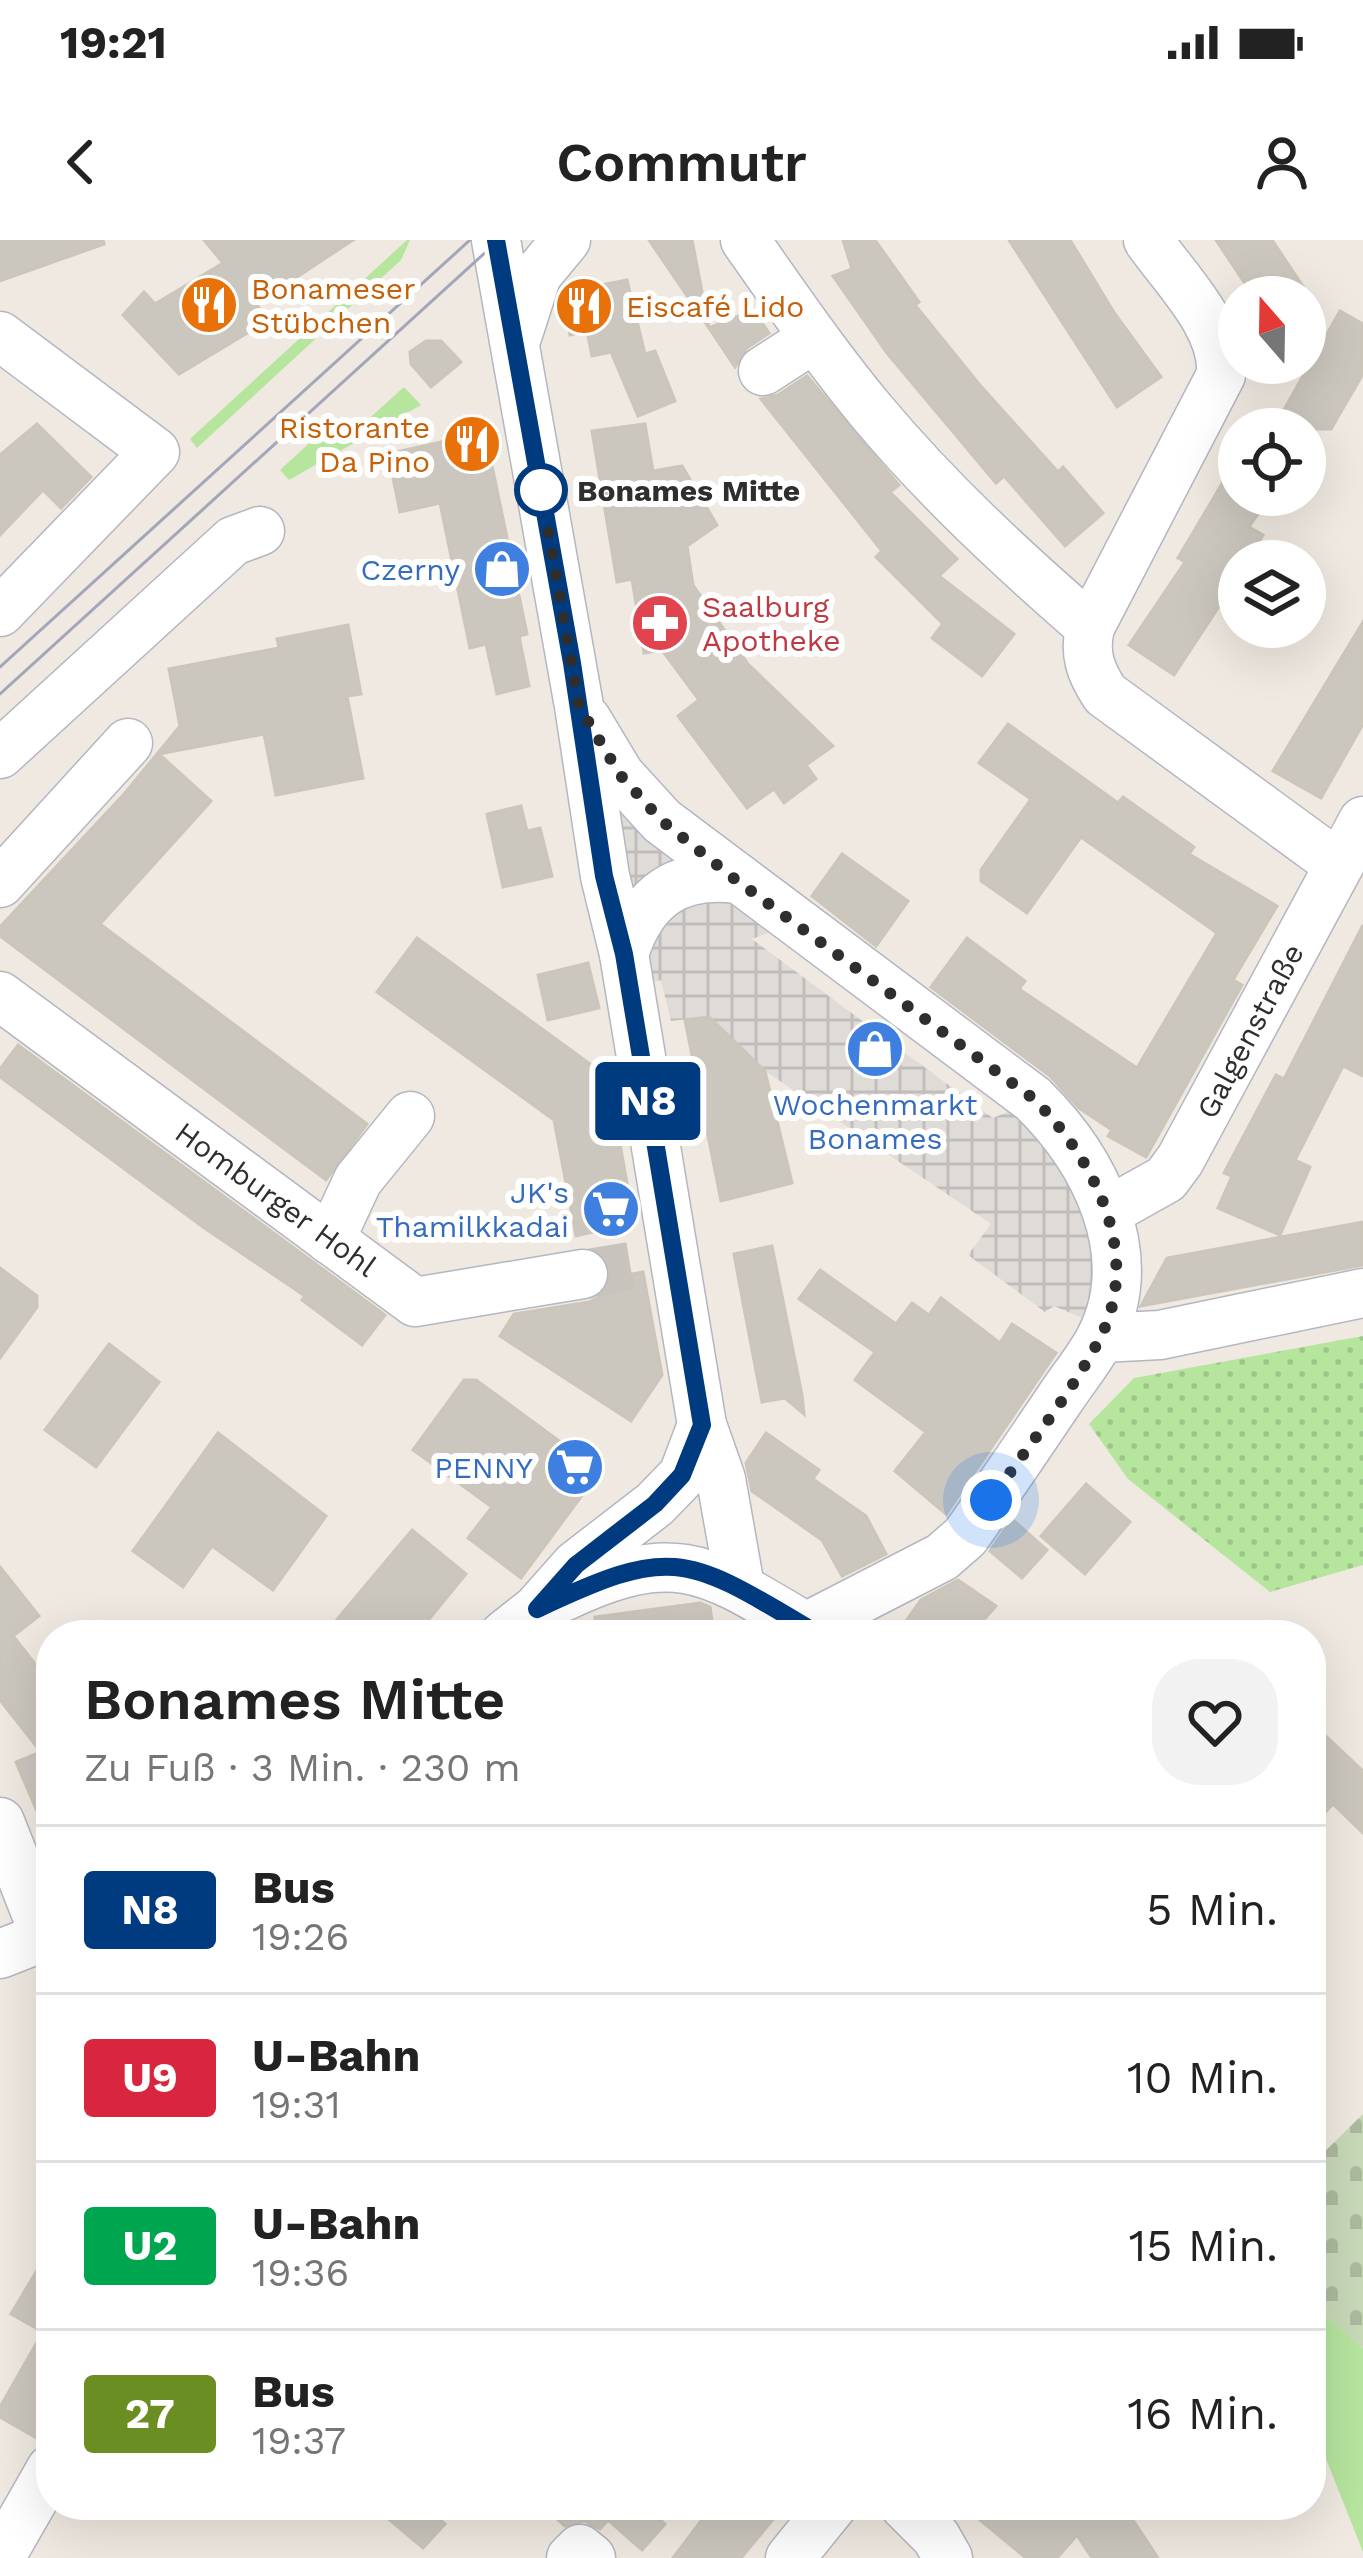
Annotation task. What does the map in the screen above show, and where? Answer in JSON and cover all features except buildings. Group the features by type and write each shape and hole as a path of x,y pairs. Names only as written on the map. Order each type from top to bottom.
{"street":[{"path":"496,240 579,706 604,876 624,954 658,1262 721,1479 740,1587"},
{"path":"516,342 537,275 566,240"},
{"path":"745,240 872,411 943,490 1090,627"},
{"path":"1148,240 1214,334 1222,354 1221,375 1090,627 1085,649 1092,674 1105,694 1339,865"},
{"path":"0,335 155,452 0,612"},
{"path":"763,371 814,338"},
{"path":"0,754 233,541 260,531"},
{"path":"579,706 620,775 662,821 1034,1099 1083,1156 1107,1212 1114,1255 1113,1299 1101,1337 965,1538 942,1557 822,1620"},
{"path":"0,883 128,743"},
{"name":"Galgenstraße","path":"1107,1212 1166,1179 1180,1160 1363,821"},
{"path":"624,954 634,925 664,892 711,876 736,880"},
{"name":"Homburger Hohl","path":"0,996 415,1302 583,1274"},
{"path":"331,1240 358,1180 410,1116"},
{"path":"1101,1337 1160,1335 1363,1293"},
{"path":"523,1620 576,1565 655,1504 682,1475 702,1425"},
{"path":"525,1620 604,1577 666,1564 714,1574 786,1620"},
{"path":"0,1822 36,1907"},
{"path":"0,1954 36,1940"},
{"path":"0,2558 36,2495"},
{"path":"790,2558 821,2520"},
{"path":"919,2520 948,2558"},
{"path":"572,2558 580,2548 591,2558"}],"green space":[{"path":"407,240 401,260 197,448 190,439"},
{"path":"404,387 421,405 289,480 280,470 338,417 353,433"},
{"path":"1363,1336 1363,1565 1270,1592 1128,1479 1089,1424 1134,1378"},
{"path":"1363,2114 1363,2348 1326,2315 1326,2150"},
{"path":"1326,2315 1363,2348 1363,2552 1326,2459"}],"shaded area":[{"path":"620,801 693,855 637,896 615,872"},
{"path":"689,899 744,904 781,928 752,939 993,1118 1021,1106 1044,1127 1096,1246 1087,1320 1054,1306 1045,1312 968,1255 991,1224 765,1071 710,1017 671,1021 661,980 646,984 648,934"}],"tunnel":[{"path":"583,1274 642,1264"}],"tram line":[{"path":"0,667 470,240"},
{"path":"0,694 499,240"}],"bus line":[{"name":"N8","path":"496,240 572,663 604,876 624,954 702,1425 682,1475 655,1504 576,1565 537,1609 604,1577 666,1564 714,1574 794,1620"}],"place":[{"name":"Bonameser Stübchen","path":"209,305"},
{"name":"Eiscafé Lido","path":"584,306"},
{"name":"Ristorante Da Pino","path":"472,444"},
{"name":"Bonames Mitte","path":"541,490"},
{"name":"Czerny","path":"502,569"},
{"name":"Saalburg Apotheke","path":"660,623"},
{"name":"Wochenmarkt Bonames","path":"875,1049"},
{"name":"JK's Thamilkkadai","path":"611,1209"},
{"name":"PENNY","path":"575,1467"}],"route":[{"path":"541,490 579,706 620,775 662,821 736,880 1034,1099 1062,1127 1098,1184 1114,1255 1113,1299 1101,1337 991,1500"}]}
